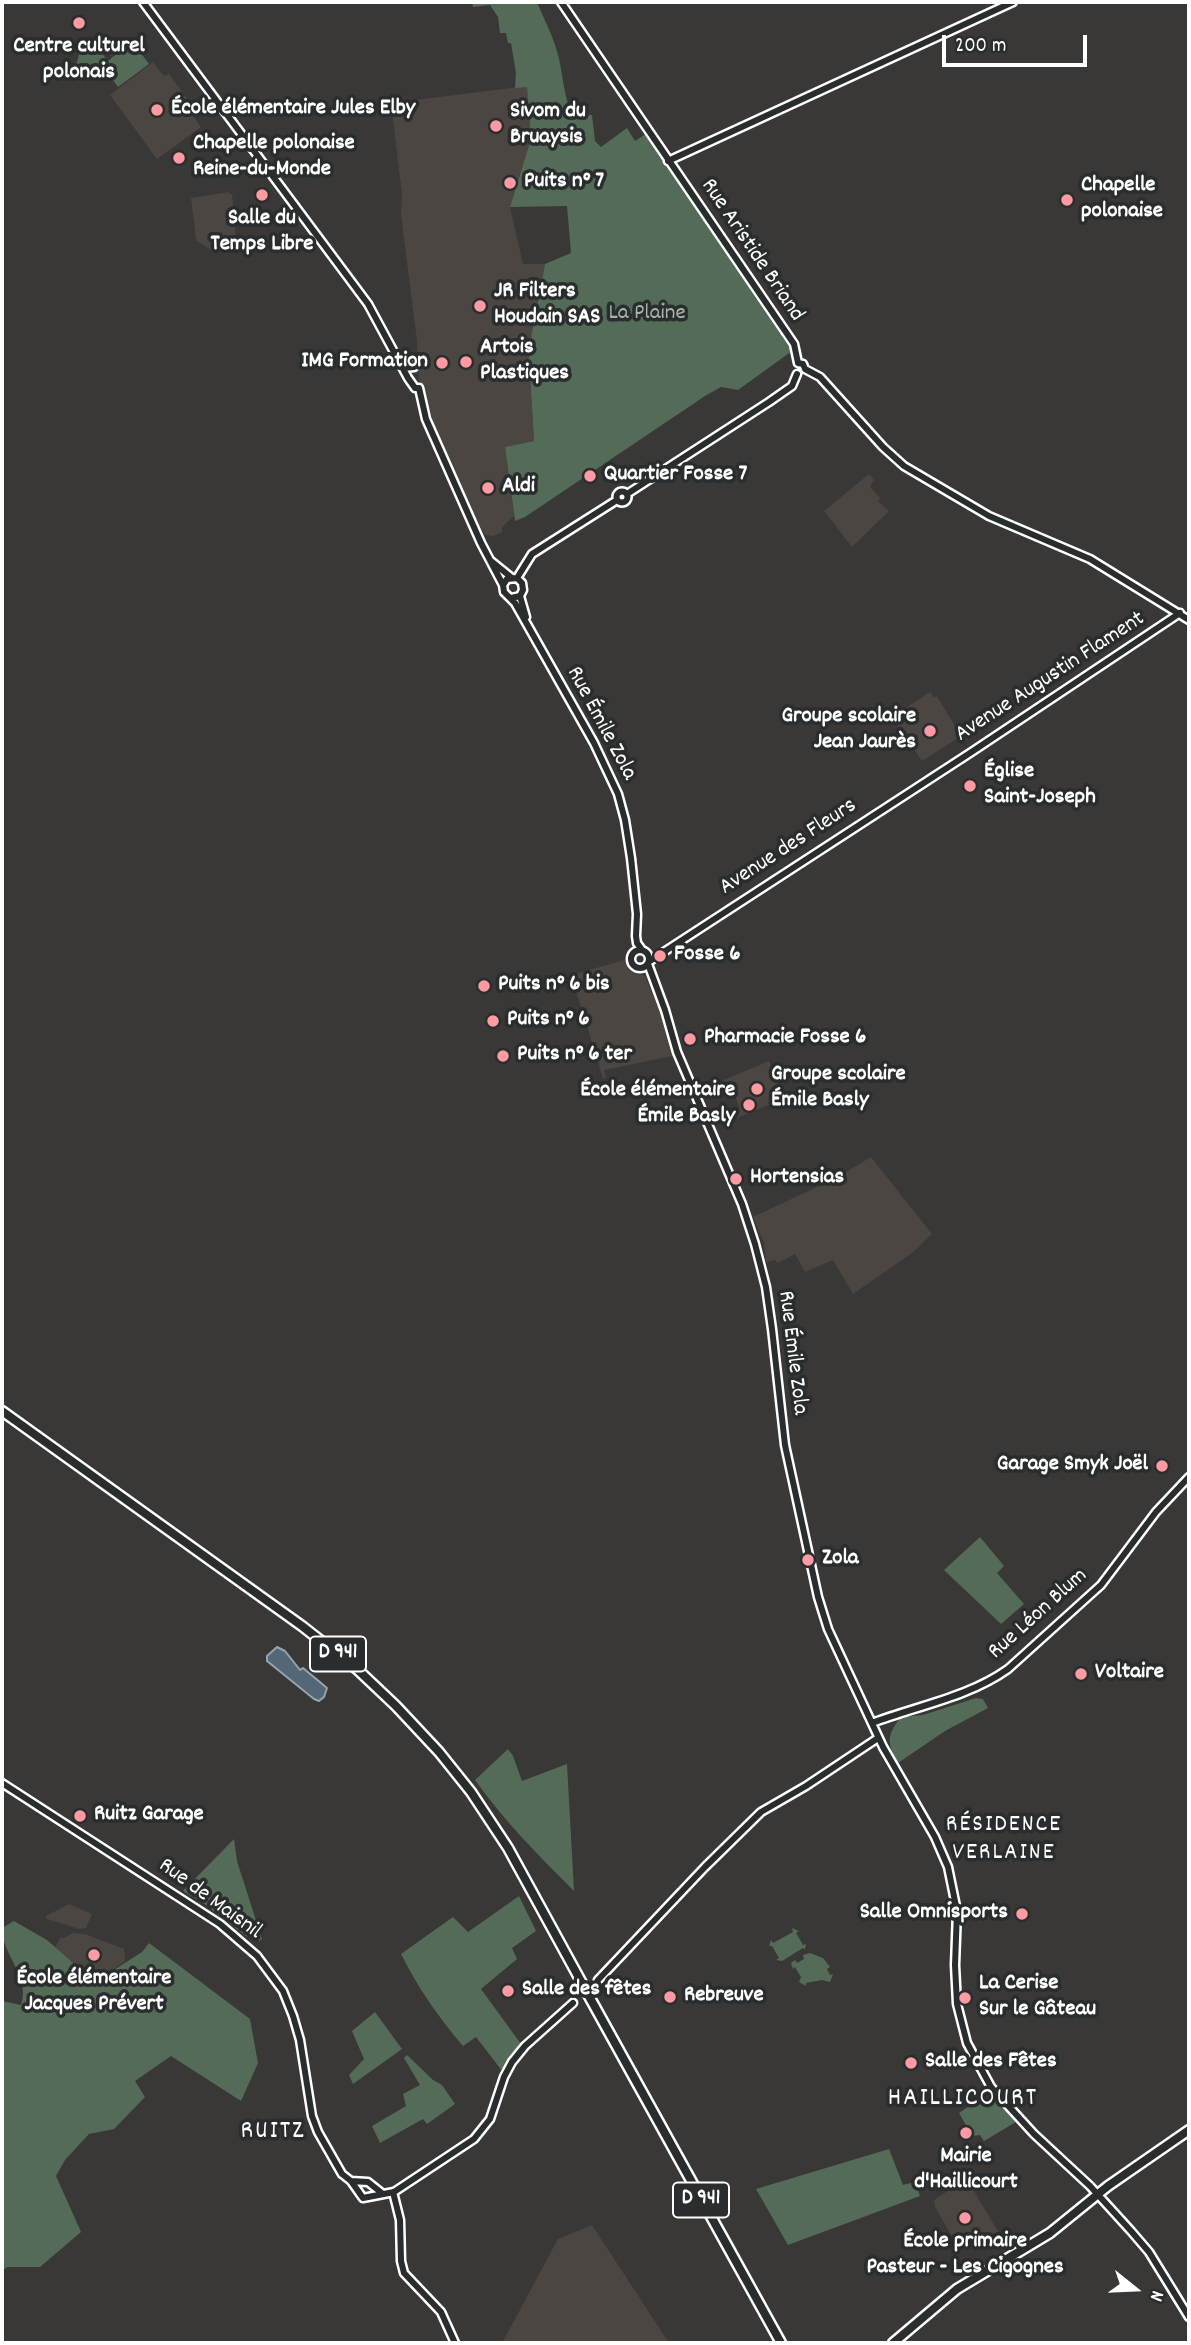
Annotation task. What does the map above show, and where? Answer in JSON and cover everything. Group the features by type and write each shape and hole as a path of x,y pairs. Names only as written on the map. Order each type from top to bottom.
{"main road":[{"name":"D 941","path":"2,1411 302,1626 358,1670 439,1752 471,1792 508,1848 781,2343"},
{"path":"893,2343 957,2289 1050,2233 1097,2194 1189,2130"}],"street":[{"path":"142,2 368,304 412,384 419,388 426,419 504,592 511,598 529,629"},
{"name":"Rue Aristide Briand","path":"561,2 794,344 798,363"},
{"path":"668,161 1013,2"},
{"path":"403,368 414,367 418,362"},
{"path":"797,374 793,370 798,363 820,377 883,447 904,466 989,516 1090,559 1189,620"},
{"path":"797,374 802,374 805,369"},
{"path":"503,585 507,579 514,578 533,554 617,500 621,503 626,501 627,494 792,386 797,374"},
{"path":"489,559 523,586 520,596 529,629"},
{"path":"511,598 520,596"},
{"name":"Avenue Augustin Flament","path":"941,771 1180,613"},
{"name":"Rue Émile Zola","path":"529,629 594,743 618,794 625,820 637,914 634,953"},
{"name":"Avenue des Fleurs","path":"647,962 941,771"},
{"name":"Rue Émile Zola","path":"636,924 637,943 665,1010 677,1052 742,1204 755,1244 766,1287 785,1445 818,1597 828,1629 878,1738 948,1867 957,1911 954,1965 961,2027 974,2057 995,2093 1097,2194 1144,2246 1189,2317"},
{"path":"642,950 634,953 631,957 632,963 647,962"},
{"name":"Rue Léon Blum","path":"872,1723 970,1690 1009,1669 1101,1585 1156,1512 1189,1477"},
{"path":"598,1980 761,1812 878,1738"},
{"name":"Rue de Maisnil","path":"2,1783 220,1924 257,1956 283,1991 293,2015 315,2127 342,2174 358,2189"},
{"path":"363,2182 358,2189 363,2198 388,2193 474,2139 490,2119 512,2062 525,2046 573,2003"},
{"path":"351,2181 368,2182 388,2193 395,2203 400,2221 404,2273 433,2300 454,2343"},
{"path":"372,2196 373,2187"}],"shaded area":[{"name":"École élémentaire Jules Elby","path":"153,62 164,76 169,74 194,108 190,112 201,127 157,159 110,95"},
{"path":"527,86 531,139 510,207 523,264 545,264 531,338 528,339 534,441 505,447 514,516 502,527 502,532 493,536 486,535 481,529 436,429 419,379 391,103"},
{"path":"229,192 232,194 237,250 212,251 196,240 191,198"},
{"path":"869,474 874,480 870,487 880,498 878,501 889,511 852,547 824,511"},
{"name":"Groupe scolaire Jean Jaurès","path":"930,692 934,698 937,696 961,736 922,761 892,717"},
{"path":"625,960 630,969 645,976 661,1014 672,1056 604,1070 606,1078 603,1078 571,975"},
{"name":"Groupe scolaire Émile Basly","path":"769,1061 785,1098 737,1118 734,1112 740,1110 731,1085 724,1087 721,1081"},
{"path":"871,1157 932,1234 912,1253 853,1294 833,1260 805,1272 795,1254 778,1263 775,1260 766,1262 764,1243 753,1217 836,1178"},
{"path":"69,1904 92,1914 86,1928 79,1929 47,1919 46,1916"},
{"name":"École élémentaire Jacques Prévert","path":"73,1933 85,1934 124,1949 125,1961 95,1982 55,1947 61,1937"},
{"name":"École primaire Pasteur - Les Cigognes","path":"963,2181 966,2186 970,2184 1000,2235 974,2249 971,2243 958,2247 935,2207 934,2200"},
{"path":"592,2225 669,2343 502,2343 558,2239"}],"green space":[{"name":"La Plaine","path":"472,2 537,2 556,48 570,110 574,117 592,115 595,141 601,147 627,128 635,141 646,134 792,351 738,390 721,387 705,396 525,517 515,521 505,447 534,441 528,339 531,338 545,264 571,253 567,206 510,207 531,139 527,87 515,88 516,73 511,43 508,43 506,33 500,33 498,17 490,5 473,7"},
{"path":"132,41 149,64 118,87 108,73 76,65 81,48 96,46 108,61"},
{"path":"980,1537 1004,1566 997,1573 1024,1604 1001,1624 944,1570"},
{"path":"976,1698 983,1699 988,1708 945,1731 898,1763 890,1740 901,1717 923,1715"},
{"path":"508,1749 522,1781 567,1764 574,1891 510,1824 475,1780"},
{"path":"234,1839 237,1861 262,1939 259,1941 254,1934 246,1936 183,1891"},
{"path":"519,1896 536,1931 512,1948 517,1959 481,1989 521,2044 503,2072 476,2037 463,2046 429,2002 401,1954 453,1917 468,1932"},
{"path":"14,1921 47,1940 95,1982 142,1952 149,1943 250,2019 258,2063 241,2101 171,2056 135,2081 145,2097 114,2129 89,2134 65,2160 56,2176 81,2232 40,2267 7,2267 2,2271 2,2001 21,2005 23,1995 19,1975 6,1948 2,1928"},
{"path":"792,1928 799,1931 796,1933 803,1945 806,1944 805,1949 782,1961 776,1960 779,1958 772,1946 769,1946 771,1940 773,1943 793,1932"},
{"path":"810,1953 823,1958 830,1967 827,1969 830,1975 833,1974 830,1982 822,1980 806,1983 806,1986 799,1982 801,1977 791,1963 795,1960 797,1963 804,1959 803,1955"},
{"path":"375,2012 402,2049 353,2084 349,2075 364,2059 352,2031"},
{"path":"407,2055 442,2085 455,2104 427,2124 423,2119 380,2143 372,2126 406,2106 403,2094 420,2085 404,2058"},
{"path":"995,2098 1016,2122 984,2141 980,2135 972,2136 959,2113 980,2099 987,2106"},
{"path":"889,2149 903,2185 915,2182 920,2196 788,2245 756,2189"}],"water":[{"path":"277,1647 285,1651 300,1670 303,1668 327,1688 324,1697 319,1701 314,1699 267,1661 267,1656"}],"tunnel":[{"path":"573,2003 598,1980"}],"place":[{"name":"Centre culturel polonais","path":"79,23"},
{"name":"École élémentaire Jules Elby","path":"157,110"},
{"name":"Sivom du Bruaysis","path":"496,126"},
{"name":"Chapelle polonaise Reine-du-Monde","path":"179,158"},
{"name":"Puits n° 7","path":"510,183"},
{"name":"Salle du Temps Libre","path":"262,195"},
{"name":"Chapelle polonaise","path":"1067,200"},
{"name":"JR Filters Houdain SAS","path":"480,306"},
{"name":"Artois Plastiques","path":"466,362"},
{"name":"IMG Formation","path":"442,363"},
{"name":"Quartier Fosse 7","path":"590,476"},
{"name":"Aldi","path":"488,488"},
{"name":"Groupe scolaire Jean Jaurès","path":"930,731"},
{"name":"Église Saint-Joseph","path":"970,786"},
{"name":"Fosse 6","path":"660,956"},
{"name":"Puits n° 6 bis","path":"484,986"},
{"name":"Puits n° 6","path":"493,1021"},
{"name":"Pharmacie Fosse 6","path":"690,1039"},
{"name":"Puits n° 6 ter","path":"503,1056"},
{"name":"Groupe scolaire Émile Basly","path":"757,1089"},
{"name":"École élémentaire Émile Basly","path":"749,1105"},
{"name":"Hortensias","path":"736,1179"},
{"name":"Garage Smyk Joël","path":"1162,1466"},
{"name":"Zola","path":"808,1560"},
{"name":"Voltaire","path":"1081,1674"},
{"name":"Ruitz Garage","path":"80,1816"},
{"name":"Salle Omnisports","path":"1022,1914"},
{"name":"École élémentaire Jacques Prévert","path":"94,1955"},
{"name":"Salle des fêtes","path":"508,1991"},
{"name":"Rebreuve","path":"670,1997"},
{"name":"La Cerise Sur le Gâteau","path":"965,1998"},
{"name":"Salle des Fêtes","path":"911,2063"},
{"name":"Mairie d'Haillicourt","path":"966,2133"},
{"name":"École primaire Pasteur - Les Cigognes","path":"965,2218"}],"district":[{"name":"RÉSIDENCE VERLAINE","path":"1004,1841"},
{"name":"HAILLICOURT","path":"963,2100"},
{"name":"RUITZ","path":"273,2133"}]}
